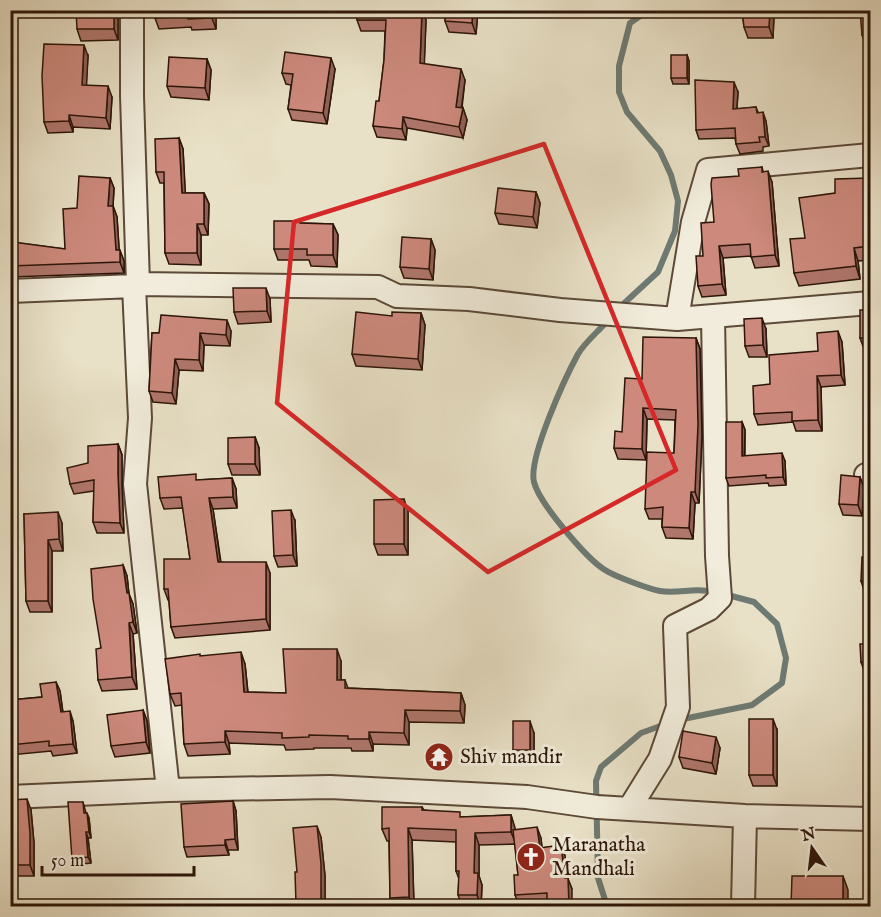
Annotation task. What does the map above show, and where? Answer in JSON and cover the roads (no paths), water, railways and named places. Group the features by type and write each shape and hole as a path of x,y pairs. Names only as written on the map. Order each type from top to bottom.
{"street":[{"path":"132,10 140,418 135,484 168,790"},
{"path":"677,319 693,222 708,170 870,155"},
{"path":"10,291 136,285 378,286 397,296 470,299 560,310 677,319 870,303"},
{"path":"629,809 660,759 678,707 675,626 709,609 720,598 717,556 713,316"},
{"path":"10,797 168,790 330,787 527,797 597,807 745,816 870,819"},
{"path":"743,906 745,816"}],"waterway":[{"path":"619,308 658,272 675,231 678,201 671,175 660,151 627,112 619,92 619,66 630,23 649,10"},
{"path":"608,320 578,354 565,381 542,437 534,471 534,482 545,503 565,530 587,555 605,570 660,591 714,592"},
{"path":"678,720 752,705 782,683 786,658 777,624 754,602 724,594"},
{"path":"607,906 598,878 596,781 601,767 641,733 666,724"}],"place":[{"name":"Shiv mandir","path":"439,757"},
{"name":"Maranatha Mandhali","path":"531,857"}]}
